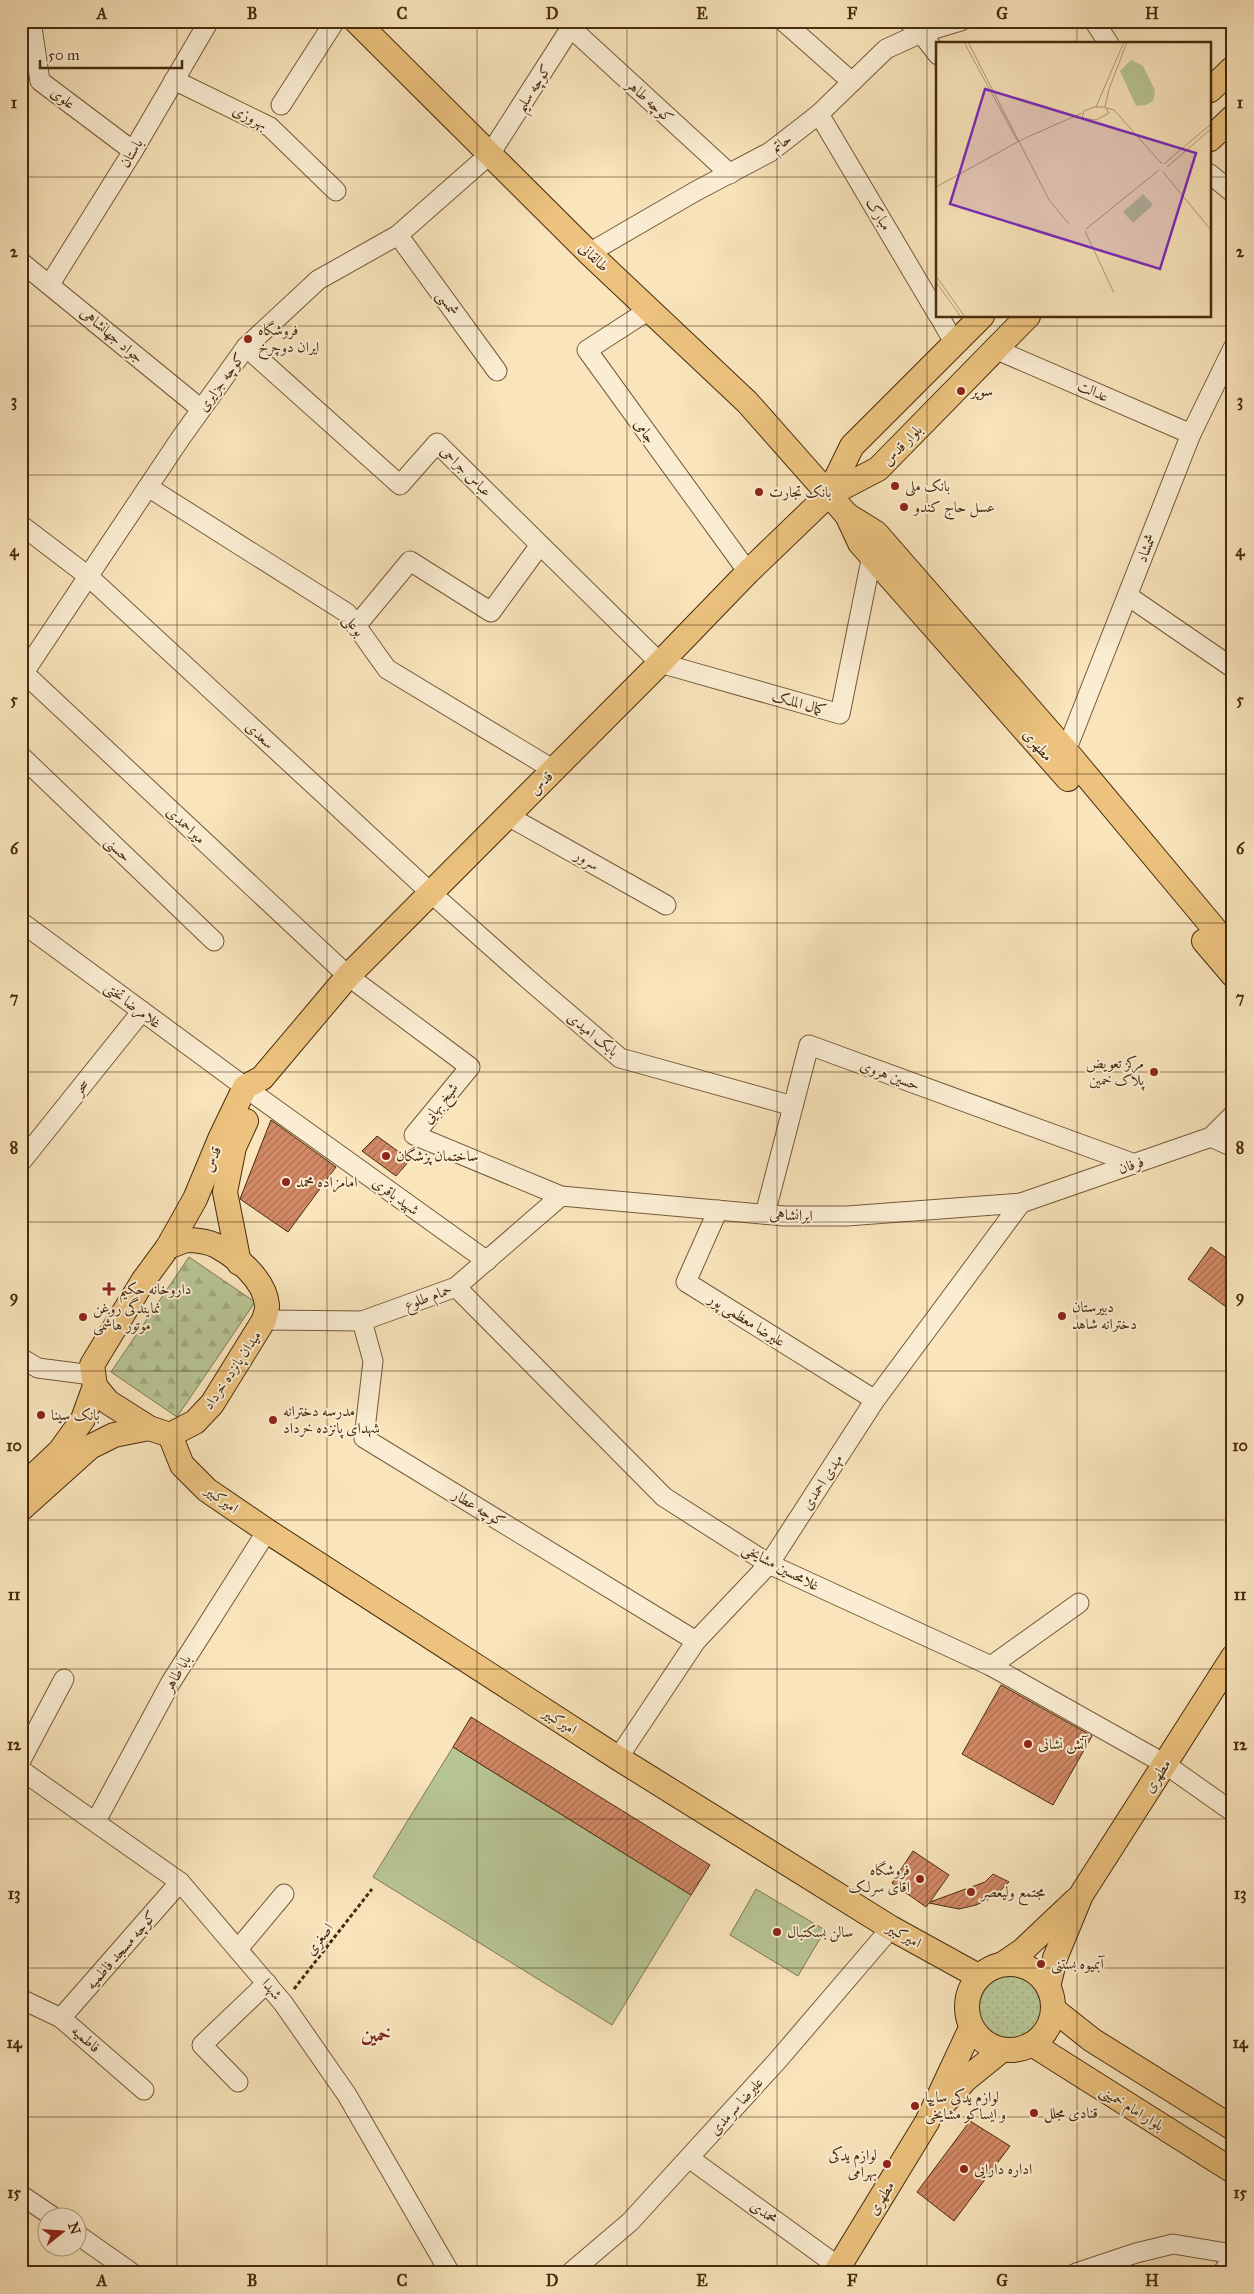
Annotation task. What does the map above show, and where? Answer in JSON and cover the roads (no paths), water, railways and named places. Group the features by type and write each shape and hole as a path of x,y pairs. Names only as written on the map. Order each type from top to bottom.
{"main road":[{"name":"طالقانی","path":"356,21 589,253 747,402 828,495"},
{"path":"1212,88 1233,68"},
{"path":"1212,137 1233,117"},
{"path":"828,495 852,446 980,318"},
{"name":"بلوار قدس","path":"828,495 878,469 1026,318"},
{"name":"مطهری","path":"828,495 847,515 876,533 1061,759 1233,975"},
{"name":"قدس","path":"168,1247 195,1199 220,1139 255,1087 348,976 660,664 748,572 828,495"},
{"name":"مطهری","path":"847,515 860,543 1061,759 1233,951"},
{"name":"قدس","path":"240,1263 225,1192 234,1147 255,1087"},
{"name":"میدان پانزده خرداد","path":"21,1508 90,1447 114,1436 160,1431 195,1422 212,1404 264,1320 268,1306 264,1293 251,1273 240,1263 216,1246 201,1240 186,1240 168,1247"},
{"path":"21,1487 60,1451 83,1419 93,1381 92,1365 96,1356 143,1281 168,1247"},
{"path":"93,1381 108,1402 160,1431"},
{"name":"امیرکبیر","path":"160,1431 182,1465 207,1490 267,1530 618,1758 891,1928 978,1976"},
{"name":"مطهری","path":"1051,1998 1056,1958 1080,1895 1233,1657"},
{"name":"مطهری","path":"1002,1964 1022,1951 1080,1895"},
{"path":"1051,1998 1050,2023 1043,2035 1032,2044 1012,2050 1002,2050 990,2046 971,2028 967,2015 966,2000 978,1976 990,1968 1002,1964 1016,1963 1029,1968 1040,1976 1051,1998 1092,2040 1233,2128"},
{"name":"مطهری","path":"837,2270 927,2122 971,2028"},
{"name":"بلوار امام خمینی","path":"1032,2044 1233,2171"},
{"name":"مطهری","path":"927,2122 965,2080 1002,2050"}],"street":[{"name":"علوی","path":"31,21 40,81 133,150"},
{"name":"باستان","path":"50,284 133,150 209,21"},
{"path":"281,106 335,21"},
{"path":"783,21 852,82"},
{"name":"حاتم","path":"589,253 696,190 770,152 819,114 886,49 915,27 961,21"},
{"path":"1094,21 1108,42"},
{"name":"کوچه سلیم","path":"490,154 573,25"},
{"name":"کوچه طاهر","path":"573,25 730,174"},
{"path":"915,27 936,53"},
{"name":"بهروزی","path":"174,80 270,127 336,191"},
{"name":"مبارک","path":"819,114 936,313"},
{"name":"کوچه جزایری","path":"22,675 148,486 246,347 318,280 398,235 490,154"},
{"path":"1212,176 1233,193"},
{"name":"شمسی","path":"398,235 497,371"},
{"name":"جواد جهانشاهی","path":"21,262 201,409"},
{"name":"جامی","path":"649,310 587,350 748,572"},
{"name":"مبارک","path":"939,318 955,344"},
{"name":"عباس جراحی","path":"246,347 400,485 437,443 660,664"},
{"name":"عدالت","path":"995,348 1191,434"},
{"name":"شمشاد","path":"1061,759 1128,596 1191,434 1233,348"},
{"name":"بوعلی","path":"148,486 347,613 387,669 554,770"},
{"name":"سعدی","path":"21,526 88,576 431,893"},
{"path":"356,626 410,561 491,612 540,545"},
{"name":"کمال الملک","path":"660,664 840,714 872,555"},
{"path":"1128,596 1233,668"},
{"name":"میراحمدی","path":"22,675 348,976"},
{"name":"حسنی","path":"21,756 214,941"},
{"name":"سرور","path":"508,816 666,905"},
{"name":"بابک امیدی","path":"431,893 620,1058 793,1106"},
{"name":"غلامرضا تختی","path":"21,922 142,1011 255,1087"},
{"name":"شیخ بهایی","path":"348,976 470,1067 414,1135 561,1196"},
{"name":"سحر","path":"21,1162 142,1011"},
{"name":"حسین هروی","path":"765,1214 809,1045 1135,1164"},
{"name":"شهید باقری","path":"255,1087 486,1261"},
{"name":"فرفان","path":"1022,1203 1211,1137 1233,1115"},
{"path":"1211,1137 1233,1146"},
{"name":"ایرانشاهی","path":"561,1196 765,1214 847,1216 1022,1203"},
{"name":"حمام طلوع","path":"264,1320 362,1321 456,1288 561,1196"},
{"name":"مهدی احمدی","path":"618,1758 696,1640 769,1564 875,1400 1022,1203"},
{"name":"علیرضا معظمی پور","path":"718,1210 686,1282 875,1400"},
{"name":"غلامحسین مشایخی","path":"456,1288 664,1497 769,1564 991,1666 1164,1764 1233,1812"},
{"name":"کوچه عطار","path":"362,1321 373,1361 364,1438 696,1640"},
{"path":"21,1358 38,1368 93,1381"},
{"name":"بابا طاهر","path":"96,1821 171,1682 267,1530"},
{"path":"991,1666 1079,1603"},
{"path":"21,1760 64,1679"},
{"name":"شهدا","path":"21,1770 180,1882 267,1983 347,2095 450,2273"},
{"name":"کوچه مسجد فاطمیه","path":"61,2018 180,1882"},
{"path":"238,1950 284,1894"},
{"name":"علیرضا سرمدی","path":"570,2273 630,2222 778,2060 891,1928"},
{"path":"238,2082 202,2045 267,1983"},
{"name":"فاطمیه","path":"21,1999 61,2018 144,2090"},
{"name":"محمدی","path":"689,2158 837,2270"},
{"path":"21,2195 38,2207"},
{"path":"88,2242 132,2273"},
{"path":"1076,2273 1136,2253 1173,2244 1233,2254"},
{"path":"1222,2273 1233,2258"}],"place":[{"name":"فروشگاه ایران دوچرخ","path":"248,339"},
{"name":"سوپر","path":"961,391"},
{"name":"بانک ملی","path":"895,486"},
{"name":"بانک تجارت","path":"759,492"},
{"name":"عسل حاج کندو","path":"904,507"},
{"name":"مرکز تعویض پلاک خمین","path":"1154,1072"},
{"name":"ساختمان پزشگان","path":"386,1156"},
{"name":"امامزاده محمد","path":"286,1182"},
{"name":"داروخانه حکیم","path":"109,1289"},
{"name":"دبیرستان دخترانه شاهد","path":"1062,1316"},
{"name":"نمایندگی روغن موتور هاشمی","path":"83,1317"},
{"name":"بانک سینا","path":"41,1415"},
{"name":"مدرسه دخترانه شهدای پانزده خرداد","path":"273,1420"},
{"name":"آتش نشانی","path":"1028,1744"},
{"name":"فروشگاه اقای سرلک","path":"920,1879"},
{"name":"مجتمع ولیعصر","path":"971,1892"},
{"name":"سالن بسکتبال","path":"777,1932"},
{"name":"آبمیوه بستنی","path":"1041,1964"},
{"name":"لوازم یدکی سایپا و ایساکو مشایخی","path":"915,2106"},
{"name":"قنادی مجلل","path":"1034,2113"},
{"name":"لوازم یدکی بهرامی","path":"887,2164"},
{"name":"اداره دارایی","path":"964,2169"}],"district":[{"name":"خمین","path":"376,2034"}]}
